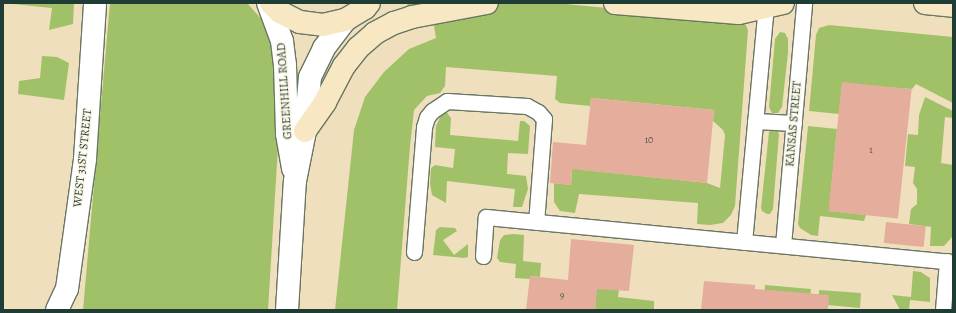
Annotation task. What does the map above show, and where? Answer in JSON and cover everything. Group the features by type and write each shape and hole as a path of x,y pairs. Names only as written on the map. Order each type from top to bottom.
{"main road":[{"path":"271,3 280,12 300,22 323,25 345,20 369,5"},
{"path":"305,131 325,102 344,66 358,48 375,33 394,23 412,17 487,3"},
{"path":"615,3 739,13 771,4"},
{"path":"925,3 953,6"}],"street":[{"name":"WEST 31ST STREET","path":"57,310 67,289 85,159 95,3"},
{"name":"GREENHILL ROAD","path":"268,3 282,41 285,65 287,134 295,180"},
{"name":"GREENHILL ROAD","path":"287,310 295,180 305,131 307,96 312,72 324,48 345,20"}],"lane":[{"name":"KANSAS STREET","path":"783,246 804,3"},
{"path":"744,242 755,120 771,4"},
{"path":"414,252 424,127 427,117 432,111 447,101 527,106 538,112 544,119 536,222"},
{"path":"755,120 794,123"},
{"path":"483,256 486,217 947,262 943,310"}],"green space":[{"path":"3,3 74,3 73,24 49,30 52,8"},
{"path":"110,3 247,3 272,31 278,147 268,310 83,310"},
{"path":"405,3 555,3 744,21 748,30 735,206 731,215 723,223 710,225 697,224 698,203 579,194 575,213 560,211 554,202 554,183 571,185 573,158 584,170 707,183 720,188 725,135 723,130 713,121 714,110 591,98 590,106 560,103 555,99 557,76 446,67 445,86 440,93 427,96 414,110 397,310 335,310 354,130 365,97 384,72 409,49 436,38 433,20"},
{"path":"829,25 953,37 953,103 916,84 912,89 842,84 839,114 809,111 816,35 819,28"},
{"path":"780,32 785,33 788,39 788,53 782,107 778,113 772,113 769,107 775,39"},
{"path":"42,56 57,57 69,63 64,100 18,94 19,81 40,78"},
{"path":"925,97 953,111 953,118 945,117 941,163 953,165 953,236 944,246 930,246 931,227 909,224 911,209 917,204 917,189 913,183 915,167 905,166 908,134 918,135 919,115"},
{"path":"442,113 447,113 451,118 450,135 518,141 520,121 524,121 530,126 528,154 508,153 507,174 526,176 528,189 522,207 513,207 515,189 447,181 446,203 432,195 430,183 431,168 435,165 453,168 455,149 435,147 436,126"},
{"path":"808,126 837,129 829,211 866,215 864,221 820,216 818,236 811,235 800,228 798,224"},
{"path":"773,129 777,130 779,134 773,209 770,214 767,214 762,211 761,208 769,132"},
{"path":"440,227 455,228 457,231 443,240 454,255 468,244 468,257 464,258 433,255 436,230"},
{"path":"504,235 524,235 523,261 541,263 540,277 530,276 530,279 515,278 516,264 500,262 497,258 500,240"},
{"path":"913,271 921,272 930,278 930,302 910,300 909,310 900,310 892,295 911,297"},
{"path":"597,282 619,290 618,297 654,301 654,310 595,310"},
{"path":"765,285 811,289 809,310 764,302"},
{"path":"819,290 861,293 860,308 827,305 818,310"}],"building":[{"path":"842,82 912,89 898,219 828,211"},
{"path":"591,98 714,110 707,183 572,169 571,185 550,183 553,142 586,145"},
{"path":"886,222 926,226 924,247 884,243"},
{"path":"571,239 634,245 629,291 597,289 595,310 526,310 530,276 568,280"},
{"path":"704,281 755,285 755,289 829,295 828,310 701,310"}]}
